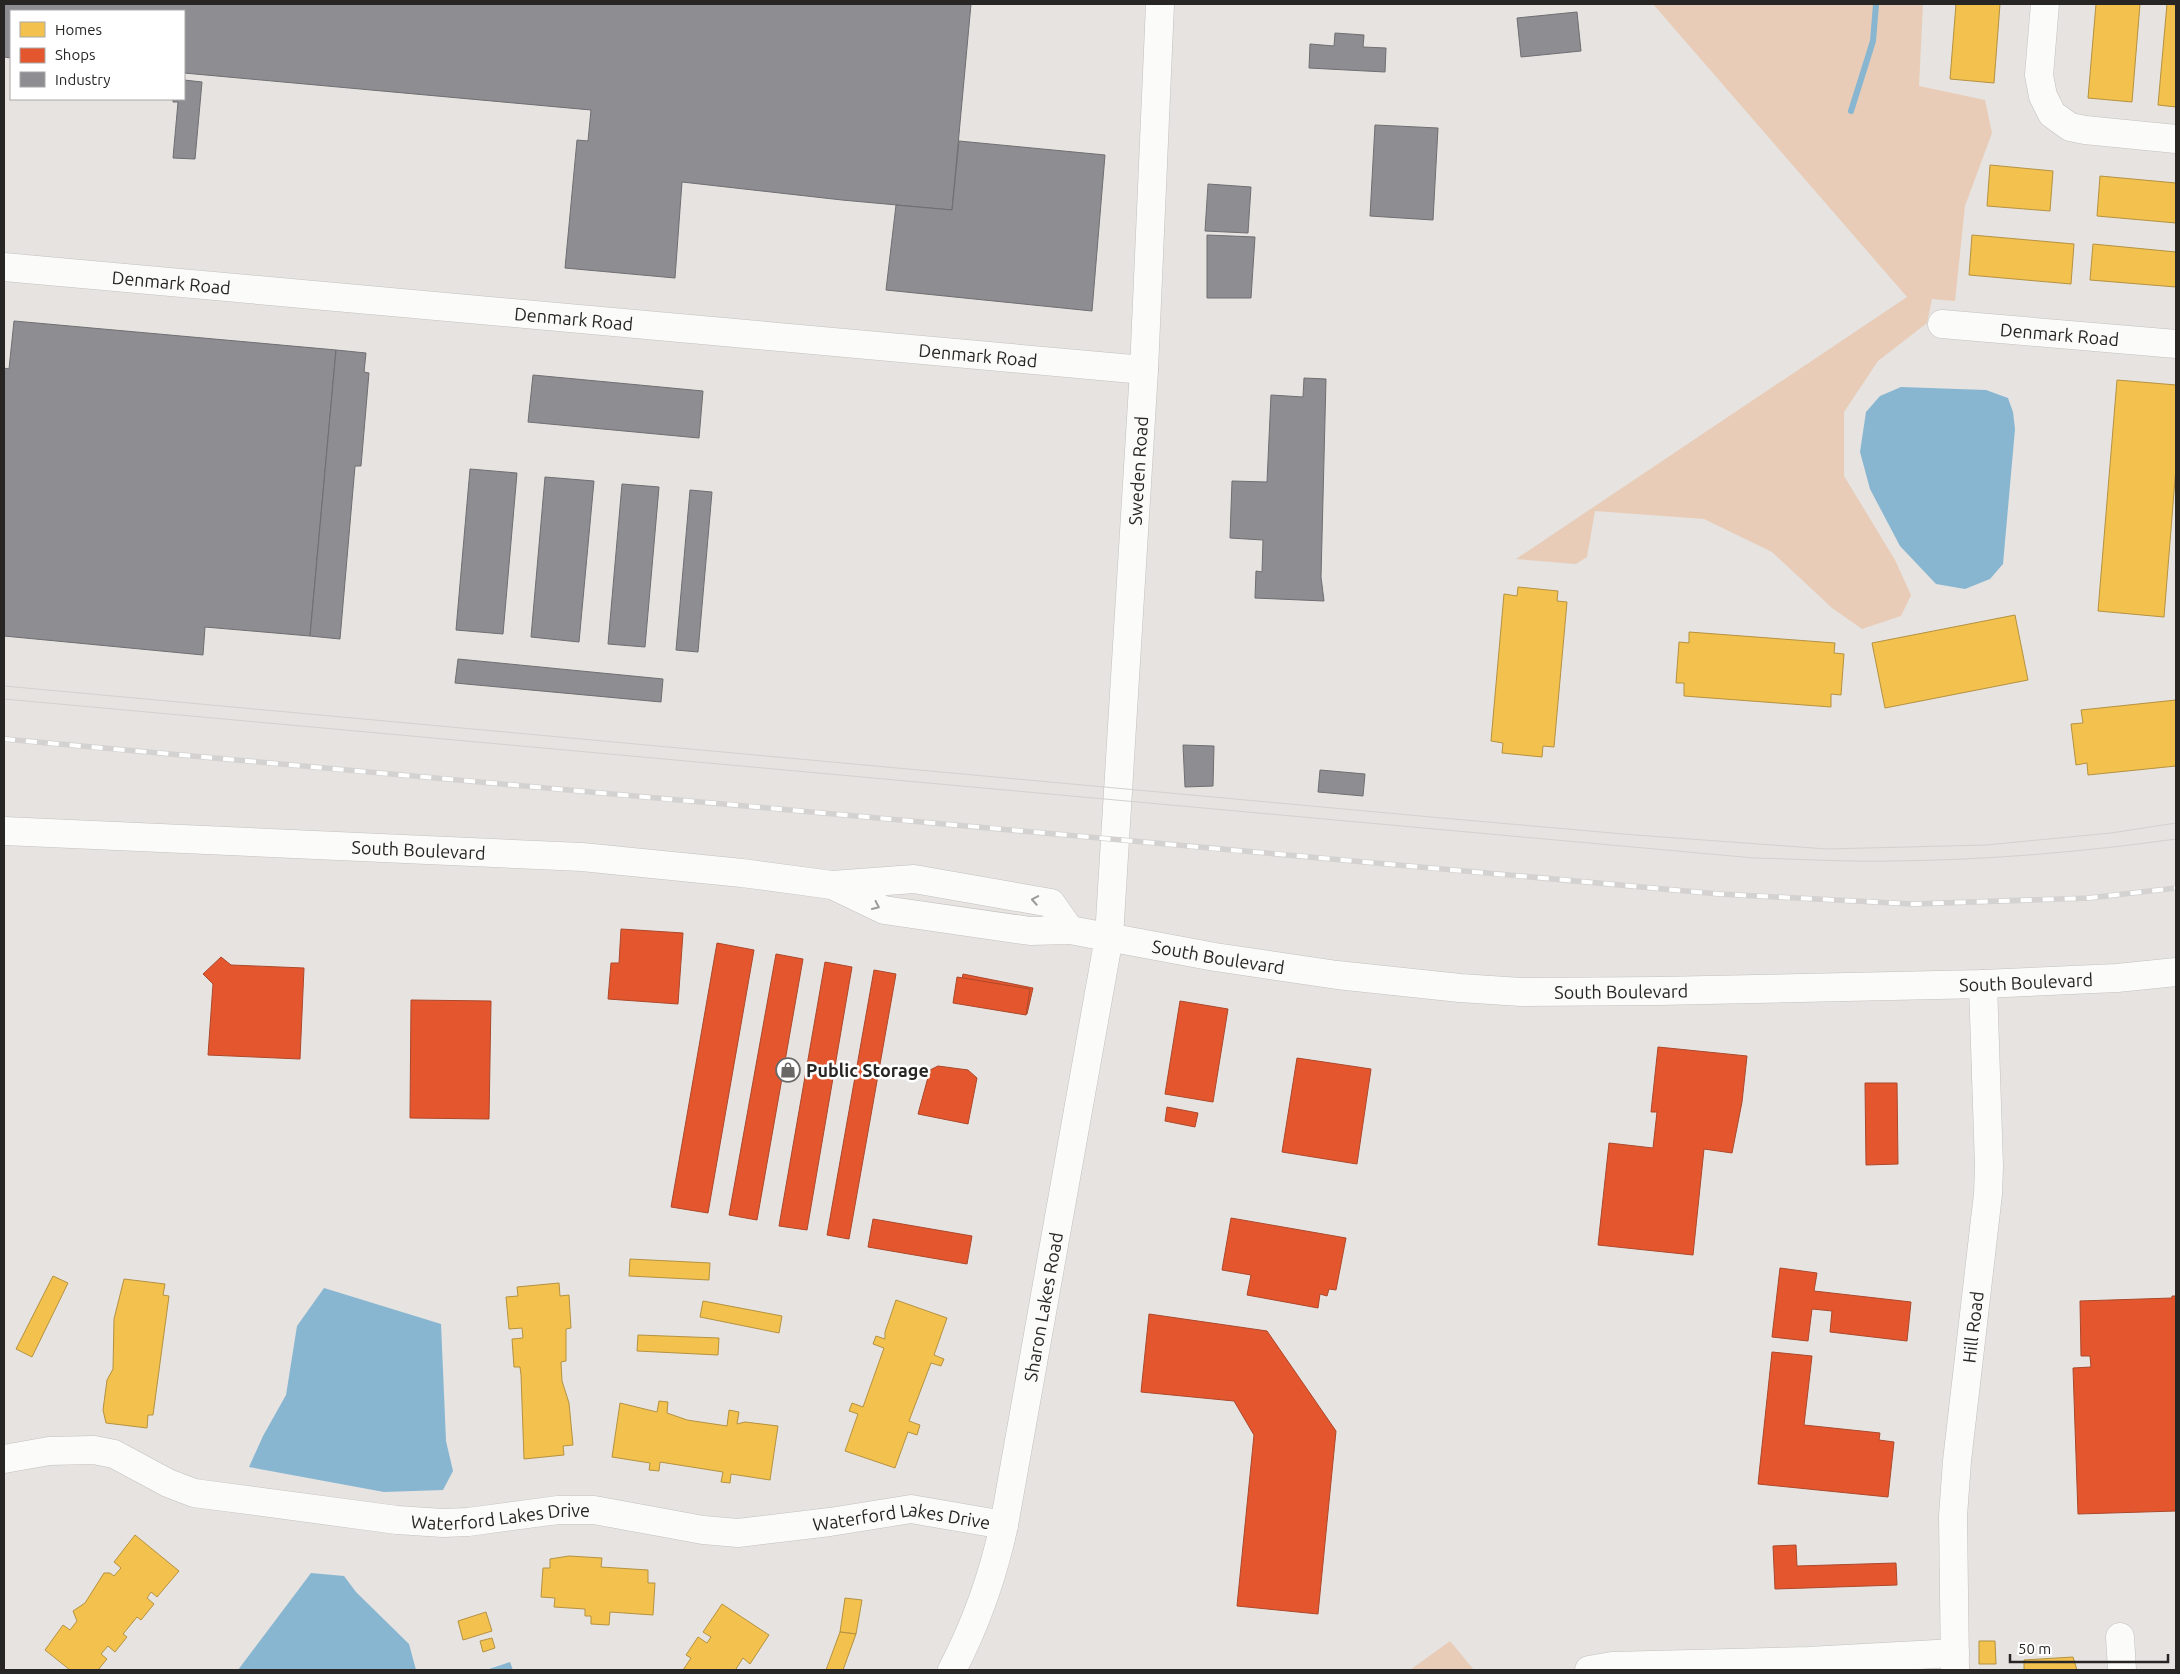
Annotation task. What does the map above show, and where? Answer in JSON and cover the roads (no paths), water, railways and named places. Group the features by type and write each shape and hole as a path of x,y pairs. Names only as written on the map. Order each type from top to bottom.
{"street":[{"name":"Sweden Road","path":"1109,937 1144,370 1160,4"},
{"path":"2045,4 2039,75 2043,96 2052,114 2070,127 2176,139"},
{"name":"Denmark Road","path":"4,267 1144,370"},
{"name":"Denmark Road","path":"1942,324 2176,344"},
{"name":"South Boulevard","path":"4,831 582,857 742,872 832,885 914,879 1051,903 1070,930"},
{"name":"South Boulevard","path":"832,885 884,910 1030,931 1070,930 1215,957 1337,975 1460,988 1521,992 1984,984 2117,978 2176,972"},
{"name":"Sharon Lakes Road","path":"952,1670 980,1610 996,1559 1004,1525 1109,937"},
{"name":"Hill Road","path":"1955,1662 1953,1516 1957,1461 1988,1194 1989,1166 1984,984"},
{"name":"Waterford Lakes Drive","path":"4,1459 49,1451 94,1450 114,1454 168,1483 194,1493 387,1519 424,1522 468,1522 558,1510 594,1510 704,1530 738,1533 877,1515 911,1508 1004,1525"},
{"path":"2120,1637 2122,1670"},
{"path":"1589,1670 1612,1666 1955,1662"}],"water":[{"path":"1901,387 1986,390 2008,398 2013,412 2015,429 2003,564 1990,579 1965,589 1936,584 1900,546 1870,489 1860,452 1866,412 1880,396"},
{"path":"324,1288 441,1324 446,1441 453,1471 443,1490 384,1492 249,1467 263,1436 286,1395 297,1326"},
{"path":"311,1573 344,1576 356,1592 409,1644 416,1670 238,1670"},
{"path":"510,1662 513,1670 486,1670"}],"waterway":[{"path":"1851,111 1873,41 1876,4"}],"tram line":[{"path":"4,686 1431,817 1635,835 1827,849 1986,845 2111,833 2176,823"},
{"path":"4,699 1754,858 1841,861 1965,859 2106,848 2176,839"}],"railway":[{"path":"4,739 1719,894 1913,904 2089,898 2176,888"}],"place":[{"name":"Public Storage","path":"788,1070"}]}
